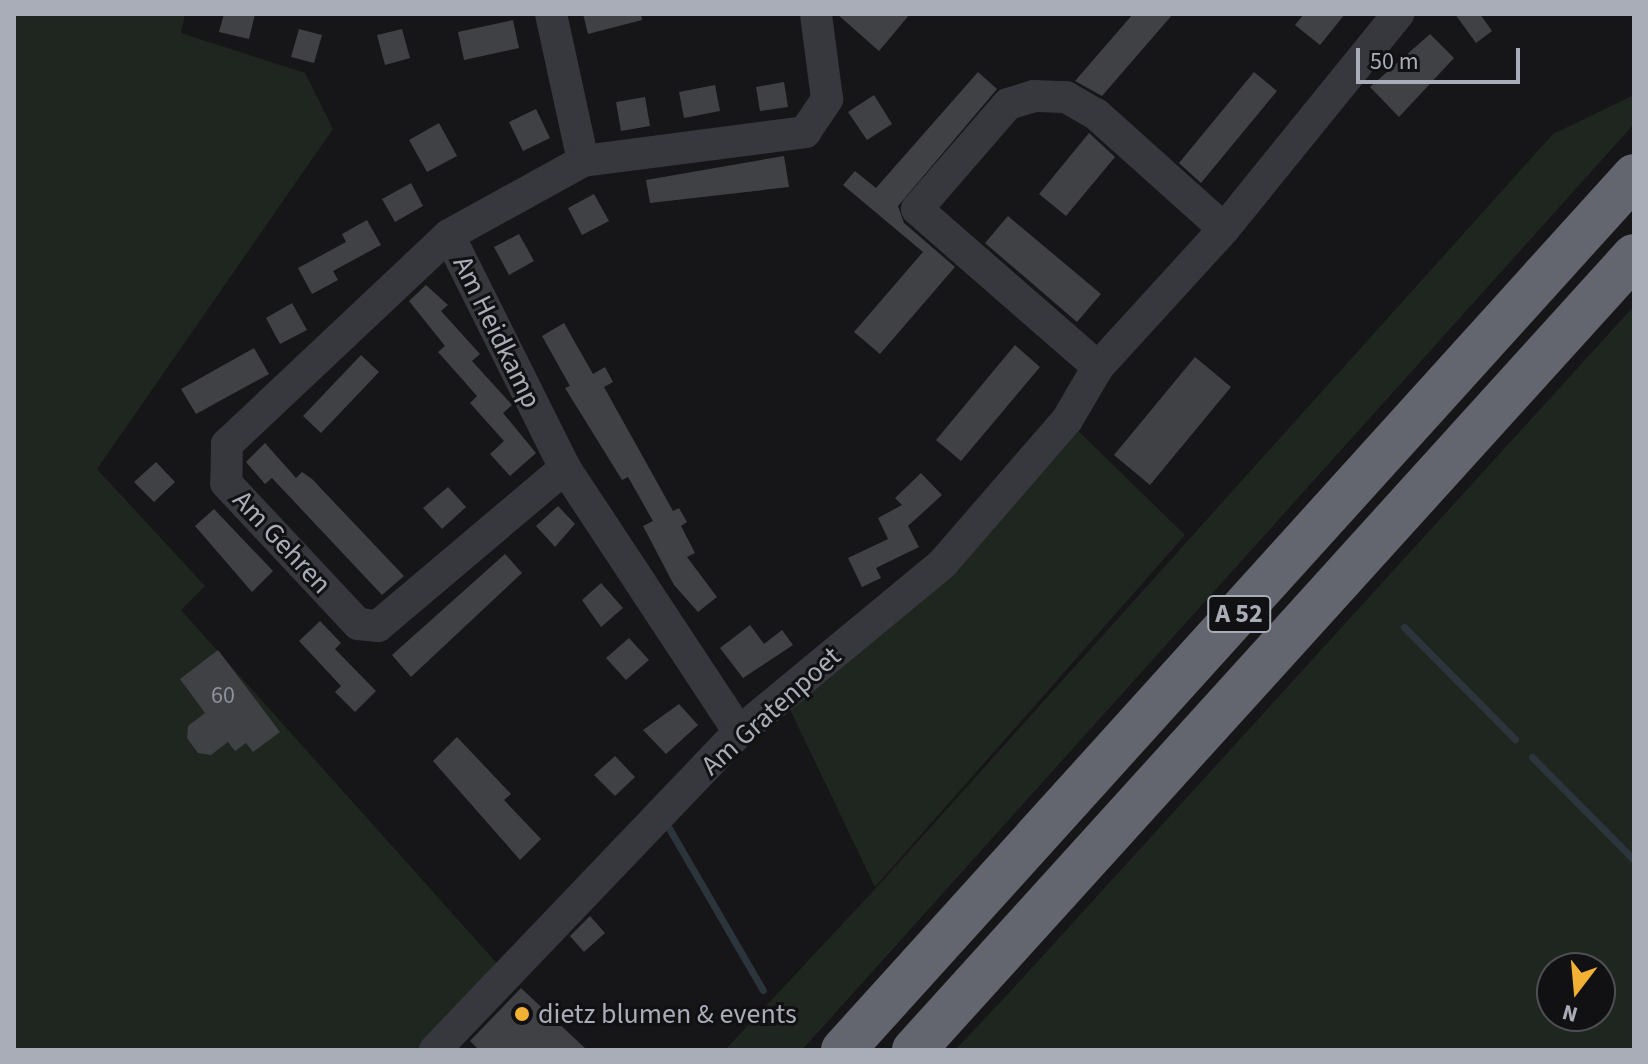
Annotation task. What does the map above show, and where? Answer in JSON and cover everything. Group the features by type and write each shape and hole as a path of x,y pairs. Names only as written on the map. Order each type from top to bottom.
{"highway":[{"name":"A 52","path":"843,1050 1634,176"},
{"name":"A 52","path":"914,1050 1634,256"}],"street":[{"path":"551,14 583,161"},
{"name":"Am Heidkamp","path":"739,732 565,468 449,235 583,161 805,132 827,99 816,14"},
{"name":"Am Gratenpoet","path":"435,1050 739,732 943,563 1067,420 1098,367 1224,229 1398,14"},
{"path":"1098,367 917,209 1008,104 1034,96 1066,97 1096,114 1224,229"},
{"name":"Am Gehren","path":"449,235 227,444 226,483 358,624 378,626 565,468"}],"shaded area":[{"path":"14,14 185,14 181,33 305,73 333,129 97,469 205,586 181,610 502,969 421,1050 14,1050"},
{"path":"1634,95 1634,124 802,1050 725,1050 876,888 1553,134"},
{"path":"1634,306 1634,1050 955,1050 1009,993"},
{"path":"1067,420 1185,535 875,887 784,697"}],"building":[{"path":"224,14 255,14 249,39 219,32"},
{"path":"583,14 641,14 642,20 588,34"},
{"path":"837,14 910,14 879,51"},
{"path":"1133,14 1173,14 1102,96 1075,81"},
{"path":"1304,14 1345,14 1320,45 1295,25"},
{"path":"1455,14 1480,14 1492,31 1476,43"},
{"path":"513,20 519,48 464,60 458,32"},
{"path":"299,29 322,35 314,63 291,57"},
{"path":"402,29 410,58 385,65 377,35"},
{"path":"1430,34 1454,58 1399,117 1370,87"},
{"path":"978,72 997,89 898,206 904,223 955,267 880,354 854,332 923,252 843,185 855,171 876,188"},
{"path":"1254,72 1277,91 1201,183 1179,163"},
{"path":"784,82 788,107 760,111 756,87"},
{"path":"715,85 720,111 684,118 679,92"},
{"path":"874,95 892,124 867,140 848,112"},
{"path":"645,97 650,126 621,131 616,102"},
{"path":"536,109 550,138 523,151 509,122"},
{"path":"439,123 457,156 427,172 409,140"},
{"path":"1089,133 1115,157 1066,216 1039,194"},
{"path":"784,156 789,187 650,203 646,180"},
{"path":"411,183 423,206 395,222 382,199"},
{"path":"594,194 609,221 582,235 568,208"},
{"path":"1008,216 1101,294 1077,322 985,243"},
{"path":"367,220 381,245 333,271 338,280 312,294 298,268 346,242 342,234"},
{"path":"519,234 534,261 509,275 494,247"},
{"path":"426,285 448,305 441,311 480,354 472,361 512,405 503,413 536,453 510,476 490,454 504,441 470,403 477,396 438,352 445,346 409,301"},
{"path":"292,303 307,330 280,344 266,318"},
{"path":"564,323 593,374 605,367 613,382 604,387 673,511 679,508 687,522 681,526 695,553 687,557 717,597 698,612 674,585 643,526 653,521 628,477 622,480 565,388 570,386 542,336"},
{"path":"1015,345 1040,367 961,461 936,440"},
{"path":"254,348 269,374 196,414 181,389"},
{"path":"361,355 379,372 321,433 303,416"},
{"path":"1195,357 1231,387 1150,485 1114,455"},
{"path":"265,443 296,478 302,472 312,479 404,576 382,595 272,478 265,484 246,462"},
{"path":"156,462 175,482 154,502 134,482"},
{"path":"921,473 942,495 908,526 919,547 876,568 881,578 862,587 848,558 888,539 878,518 902,505 895,498"},
{"path":"448,487 466,507 442,529 423,508"},
{"path":"558,506 575,524 555,547 536,526"},
{"path":"214,509 273,571 252,592 195,526"},
{"path":"505,554 522,573 411,677 392,655"},
{"path":"601,583 623,608 601,627 582,600"},
{"path":"320,621 341,643 335,649 376,691 355,712 335,692 341,686 299,641"},
{"path":"750,625 764,644 782,630 793,645 743,678 720,648"},
{"path":"629,638 649,660 626,680 606,658"},
{"path":"218,650 280,732 253,752 246,743 235,751 228,742 211,755 198,753 187,738 188,726 205,713 180,679"},
{"path":"679,704 698,725 666,754 643,730"},
{"path":"457,737 511,794 504,800 541,839 520,860 433,761"},
{"path":"615,756 635,777 615,796 594,775"},
{"path":"590,916 605,933 584,952 570,936"},
{"name":"dietz blumen & events","path":"521,988 587,1050 479,1050 470,1041"}],"waterway":[{"path":"1404,627 1515,739"},
{"path":"1532,757 1634,860"},
{"path":"666,823 763,990"}],"place":[{"name":"dietz blumen & events","path":"522,1014"}]}
